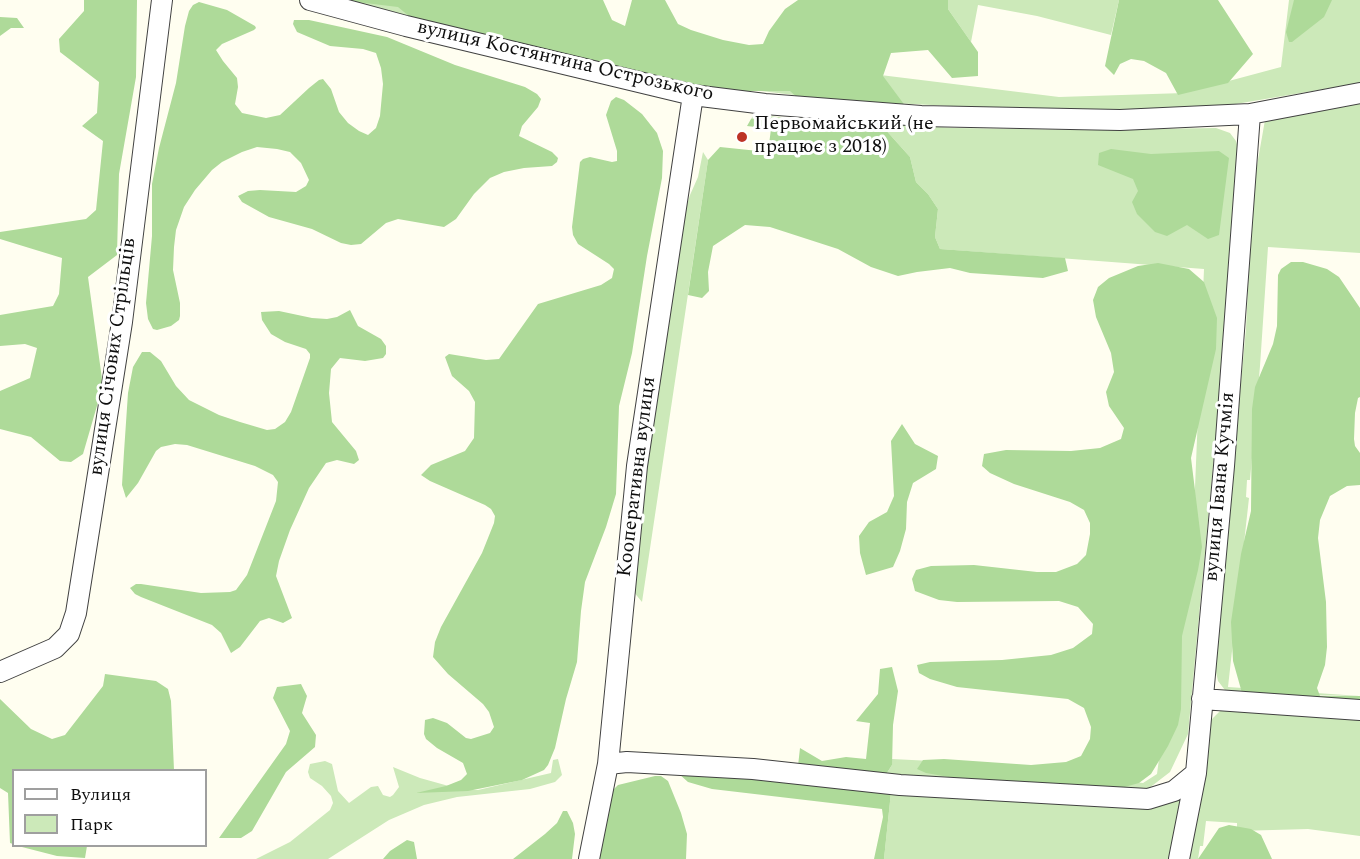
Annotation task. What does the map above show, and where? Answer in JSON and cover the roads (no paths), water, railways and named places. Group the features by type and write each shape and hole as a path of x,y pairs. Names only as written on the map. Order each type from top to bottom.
{"street":[{"name":"вулиця Січових Стрільців","path":"0,672 55,648 69,634 76,613 122,322 162,0"},
{"name":"вулиця Костянтина Острозького","path":"310,0 406,26 693,95 777,105 921,116 1120,120 1250,114 1360,93"},
{"name":"Кооперативна вулиця","path":"589,859 608,764 636,466 693,95"},
{"name":"вулиця Івана Кучмія","path":"1179,859 1196,773 1224,466 1250,114"},
{"path":"1202,699 1360,710"},
{"path":"608,764 627,762 753,769 900,785 1148,799 1174,791 1196,773"}],"place":[{"name":"Первомайський (не працює з 2018)","path":"742,137"}]}
